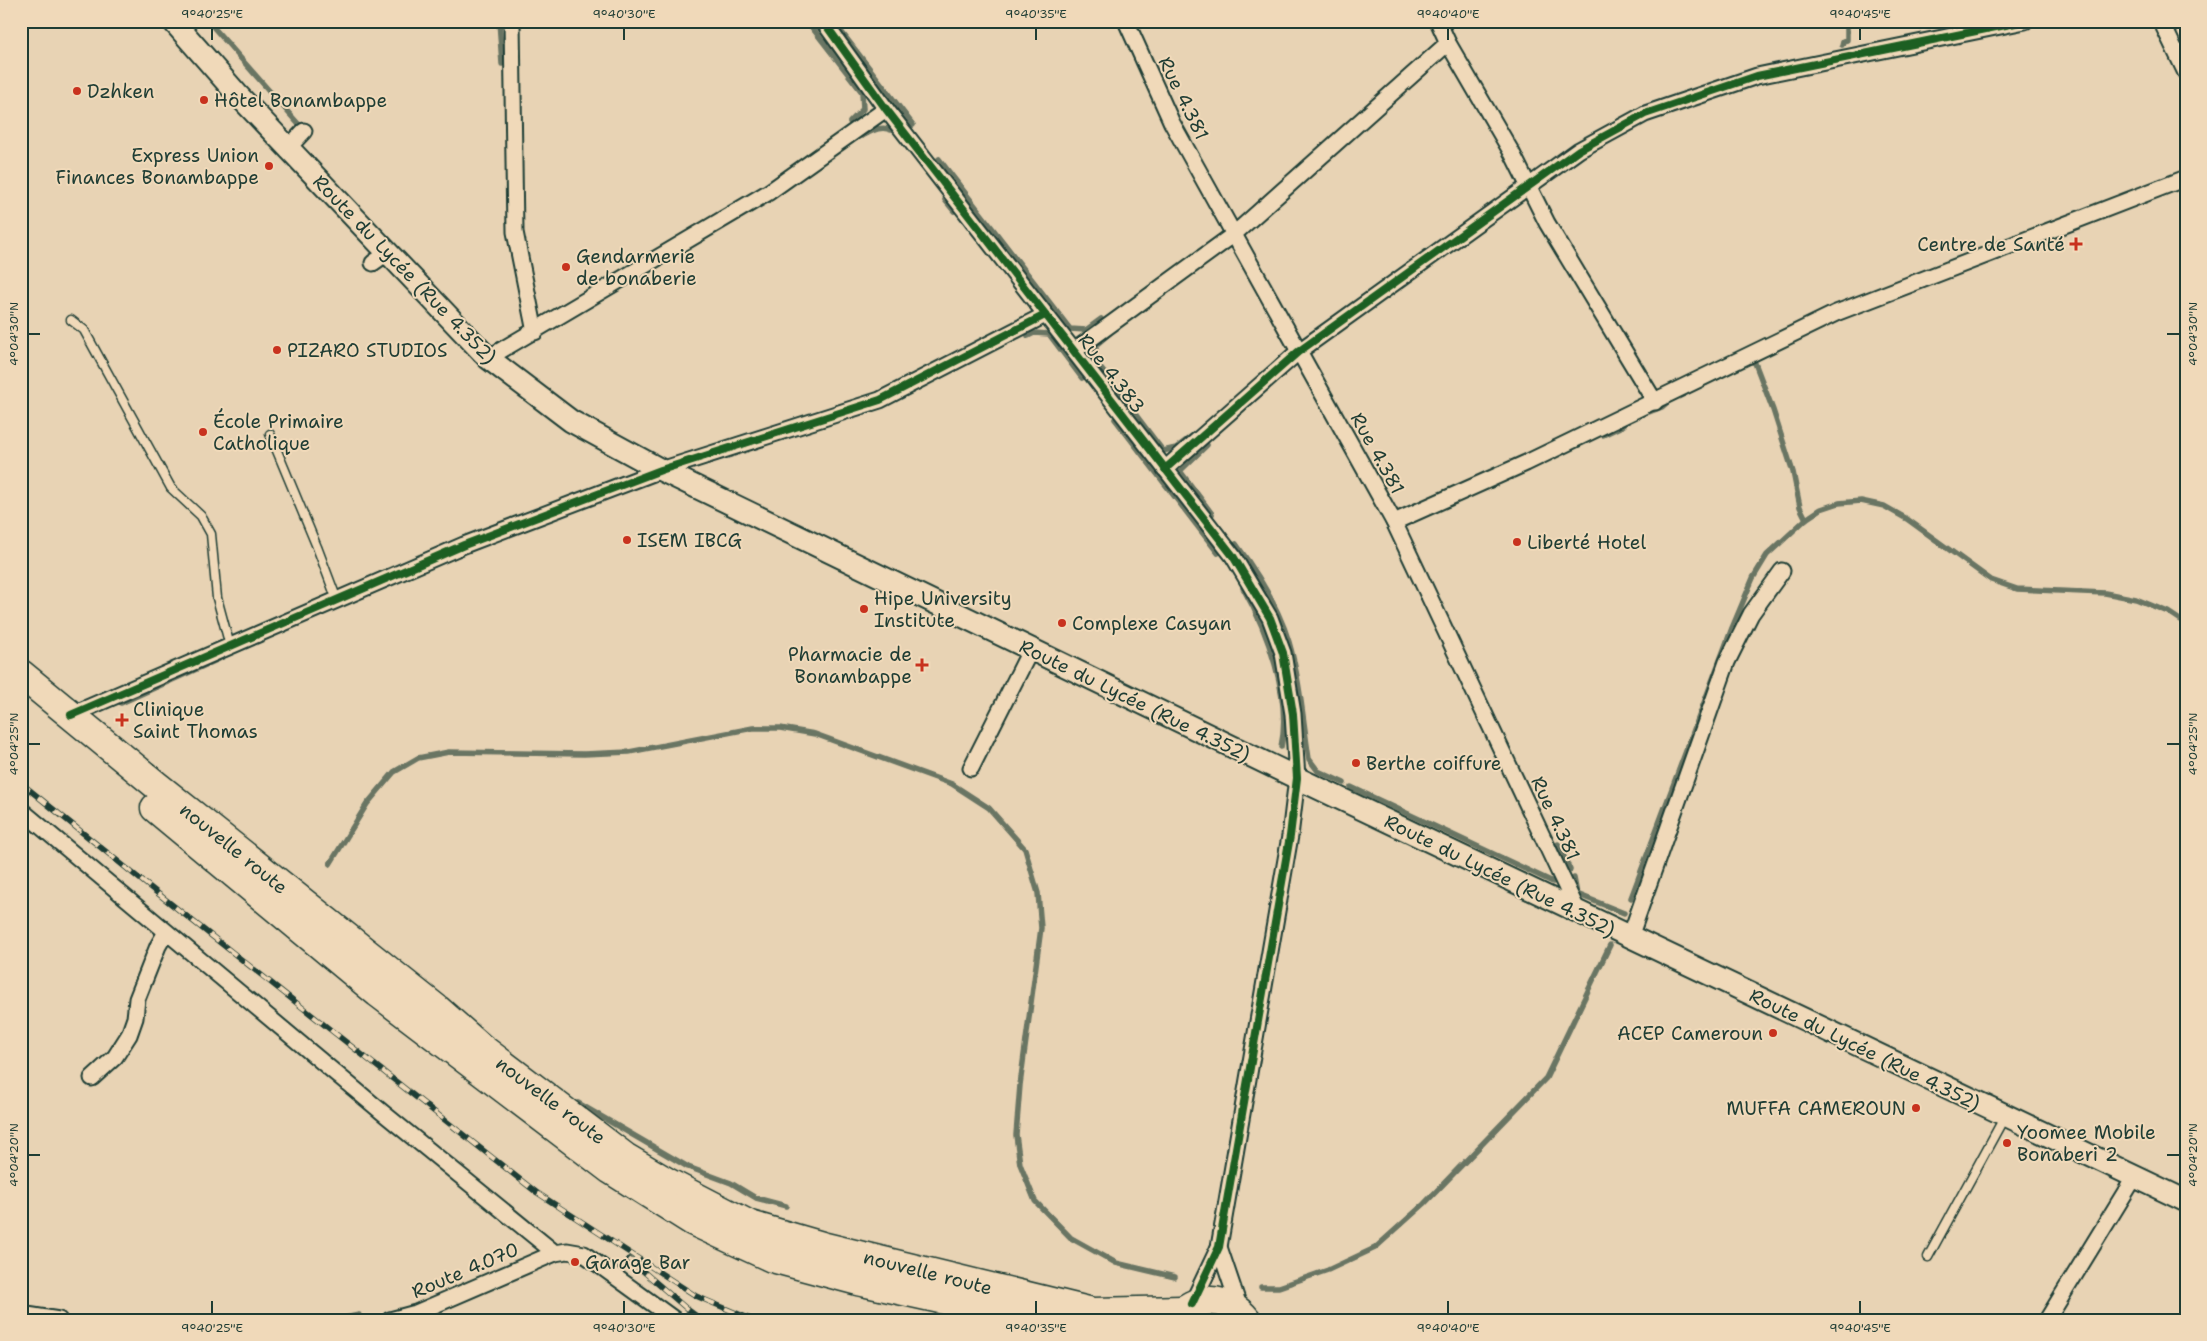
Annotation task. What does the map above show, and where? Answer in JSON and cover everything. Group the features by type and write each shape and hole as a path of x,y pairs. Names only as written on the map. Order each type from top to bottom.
{"highway":[{"name":"nouvelle route","path":"21,674 71,715 150,792 378,993 473,1054 625,1157 669,1183 750,1225 822,1246 1093,1312 1183,1311 1202,1301 1223,1302 1244,1316"},
{"name":"nouvelle route","path":"21,697 150,792"},
{"name":"nouvelle route","path":"473,1054 611,1170 692,1221 772,1258 858,1281 1036,1320"}],"main road":[{"name":"Route du Lycée (Rue 4.352)","path":"173,21 288,148 380,258 461,340 488,358 571,421 660,470 1297,778 2134,1178 2186,1201"}],"street":[{"path":"512,21 516,232 535,332"},
{"name":"Rue 4.383","path":"823,21 886,109 1233,556 1270,618 1283,653 1294,714 1297,778 1290,836 1219,1246"},
{"name":"Rue 4.381","path":"1126,21 1172,123 1394,522 1578,912"},
{"path":"1438,21 1448,43 1512,153 1556,239 1655,402"},
{"path":"1165,469 1298,352 1579,150 1645,114 1757,76 2024,21"},
{"path":"2161,21 2186,73"},
{"path":"1074,351 1233,235 1448,43"},
{"path":"488,358 535,332 769,192 886,109"},
{"path":"288,148 304,131"},
{"path":"1394,522 1526,463 1836,313 2186,178"},
{"path":"71,715 464,545 660,470 880,400 1045,316"},
{"path":"1630,937 1727,662 1751,614 1782,571"},
{"path":"971,768 1031,649"},
{"path":"21,810 382,1112 555,1253 567,1251 584,1254 675,1320"},
{"path":"92,1078 116,1057 129,1035 135,1018 137,999 158,946 166,932"},
{"path":"2047,1320 2134,1178"},
{"path":"1183,1311 1219,1246"},
{"path":"1219,1246 1244,1316"},
{"name":"Route 4.070","path":"390,1320 416,1317 555,1253"},
{"path":"21,1314 59,1320"}],"lane":[{"path":"71,320 84,330 171,488 201,516 211,534 217,598 230,646"},
{"path":"270,434 317,547 336,600"},
{"path":"1928,1258 2005,1116"}],"shaded area":[{"path":"1198,1310 1239,1320 1184,1320"}],"waterway":[{"path":"208,21 301,127"},
{"path":"499,21 502,64"},
{"path":"807,21 862,92 863,109 850,122"},
{"path":"833,21 913,125"},
{"path":"1842,45 1843,41 1847,40 1847,21"},
{"path":"862,136 880,128 891,130"},
{"path":"939,159 1070,329 1086,330 1101,319"},
{"path":"945,200 954,211"},
{"path":"1028,336 1034,333 1049,334 1082,378"},
{"path":"1109,334 1096,345 1095,361 1163,451 1176,448 1192,436"},
{"path":"1746,360 1755,363 1773,410 1793,472 1800,507 1806,519"},
{"path":"1649,412 1662,407 1672,398"},
{"path":"1115,419 1218,553"},
{"path":"1603,435 1624,425"},
{"path":"1207,445 1180,471 1212,514"},
{"path":"1631,898 1732,628 1753,578 1767,555 1806,519 1821,509 1839,503 1861,501 1884,506 1907,519 1991,580 2017,589 2105,593 2136,599 2168,612 2186,624"},
{"path":"1236,544 1267,591 1289,642 1299,685 1309,759 1318,771 1344,783"},
{"path":"1243,588 1261,624 1275,665 1283,707 1284,728 1281,747"},
{"path":"121,703 219,659"},
{"path":"330,864 367,804 394,772 418,758 449,752 584,754 629,752 753,728 780,728 815,734 952,784 989,808 1025,849 1038,893 1041,928 1020,1085 1016,1135 1020,1164 1035,1201 1071,1238 1116,1263 1175,1277"},
{"path":"1351,787 1553,882"},
{"path":"1558,844 1570,870"},
{"path":"1574,878 1577,894 1624,913"},
{"path":"1261,1287 1279,1287 1328,1270 1375,1248 1424,1204 1546,1078 1610,945"},
{"path":"578,1103 688,1167 731,1183 756,1198 786,1206"},
{"path":"335,1320 359,1315"}],"railway":[{"path":"21,783 536,1192 696,1296 753,1320"},
{"path":"629,1259 702,1320"}],"cycle path":[{"path":"823,21 886,109 1233,556 1270,618 1283,653 1293,714 1297,778 1290,836 1219,1247 1192,1304"},
{"path":"1165,469 1298,352 1579,150 1645,114 1757,76 2025,21"},
{"path":"71,715 464,545 661,470 880,400 1045,315"}],"place":[{"name":"Dzhken","path":"77,91"},
{"name":"Hôtel Bonambappe","path":"204,100"},
{"name":"Express Union Finances Bonambappe","path":"269,166"},
{"name":"Centre de Santé","path":"2076,244"},
{"name":"Gendarmerie de bonaberie","path":"566,267"},
{"name":"PIZARO STUDIOS","path":"277,350"},
{"name":"École Primaire Catholique","path":"203,432"},
{"name":"ISEM IBCG","path":"627,540"},
{"name":"Liberté Hotel","path":"1517,542"},
{"name":"Hipe University Institute","path":"864,609"},
{"name":"Complexe Casyan","path":"1062,623"},
{"name":"Pharmacie de Bonambappe","path":"922,665"},
{"name":"Clinique Saint Thomas","path":"122,720"},
{"name":"Berthe coiffure","path":"1356,763"},
{"name":"ACEP Cameroun","path":"1773,1033"},
{"name":"MUFFA CAMEROUN","path":"1916,1108"},
{"name":"Yoomee Mobile Bonaberi 2","path":"2007,1143"},
{"name":"Garage Bar","path":"575,1262"}]}
